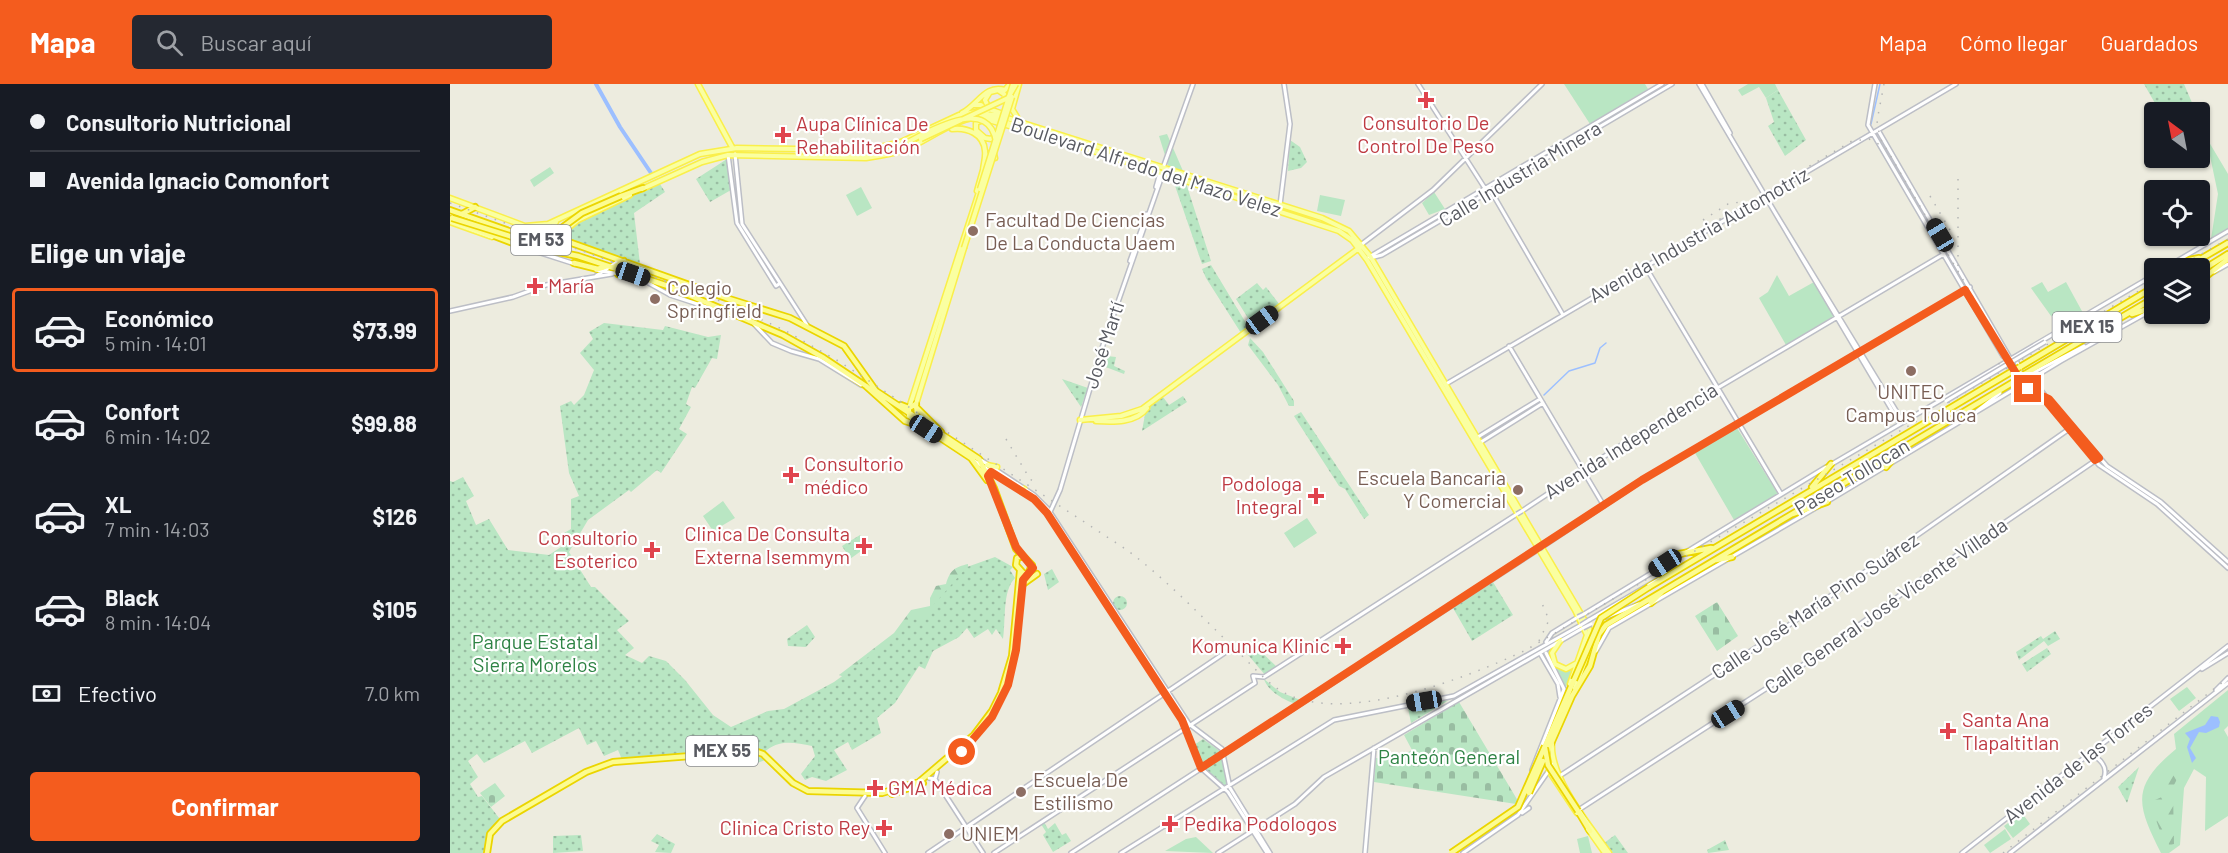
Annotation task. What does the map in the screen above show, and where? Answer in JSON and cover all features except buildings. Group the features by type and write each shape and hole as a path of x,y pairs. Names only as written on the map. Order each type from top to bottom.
{"highway":[{"name":"Boulevard Alfredo del Mazo Velez","path":"451,219 519,239 535,241 552,235 582,213 643,188"},
{"path":"462,214 475,207"},
{"path":"450,210 523,236 549,235 794,320 844,346 873,386"},
{"path":"451,219 513,243 571,255 610,267 621,274 671,287 768,328 833,363 873,386 985,464 1016,547 1019,557 1015,564 1027,574 1031,572 1032,565 1019,557 992,490 971,458 924,427 903,420 875,394 833,363"},
{"path":"2203,258 2228,243"},
{"path":"2194,258 2210,254"},
{"path":"608,256 610,267"},
{"path":"2210,266 2228,256"},
{"path":"2210,272 2228,256"},
{"path":"574,263 598,269 610,267 622,261"},
{"name":"Paseo Tollocan","path":"1562,699 1574,680 1601,618 1713,547 2144,293"},
{"name":"Paseo Tollocan","path":"1457,853 1520,809 1572,696 1590,666 1602,629 1668,586 2144,304"},
{"path":"2123,316 2144,311"},
{"path":"754,325 768,328"},
{"path":"855,376 862,370"},
{"path":"909,410 916,406 944,436"},
{"path":"1886,467 1901,448"},
{"path":"1807,493 1831,464"},
{"path":"1788,515 1827,502"},
{"path":"1679,554 1713,547"},
{"path":"1710,561 1732,557"},
{"name":"MEX 55","path":"677,758 747,747 763,754 790,781 804,790 874,794 893,791 920,781 951,759 964,746 992,711 1002,693 1014,656 1020,587 1019,569"},
{"name":"MEX 55","path":"488,853 489,837 496,825 571,782 610,763 747,750 763,756 789,783 801,791 822,795 865,796 904,791 937,772 980,733 993,715 1008,683 1014,656 1023,584 1027,574"},
{"path":"1023,584 1037,574"},
{"path":"1651,603 1668,586"},
{"path":"1558,708 1562,699"},
{"path":"1450,853 1518,807 1552,731 1562,699"},
{"path":"1545,746 1548,765 1579,810 1590,831"}],"main road":[{"path":"699,84 733,148"},
{"name":"José Martí","path":"1058,493 1125,280 1193,84"},
{"path":"1280,205 1290,124 1284,84"},
{"path":"1418,84 1485,189 1491,191 1563,315"},
{"path":"1080,420 1128,415 1144,410 1433,190 1543,84"},
{"name":"Calle Industria Minera","path":"1368,258 1383,255 1485,189 1662,84"},
{"name":"Calle Industria Minera","path":"1368,258 1491,191 1672,84"},
{"path":"1700,84 1836,317 1901,423"},
{"path":"1875,84 1868,120 1873,132 2003,356 2010,360"},
{"path":"1873,132 1956,84"},
{"path":"959,115 974,105 989,90 999,86 1005,90 1015,85"},
{"path":"924,427 910,418 909,410 997,134 1015,85"},
{"path":"1015,85 1012,109 1020,123"},
{"path":"917,418 916,406 1015,85"},
{"path":"831,157 849,154 872,155 900,149 1008,98 1015,85"},
{"path":"993,113 985,103 991,91 1004,94 1006,107"},
{"path":"974,105 981,105 993,113"},
{"name":"Boulevard Alfredo del Mazo Velez","path":"525,226 540,226 564,217 700,154 733,148 868,150 901,142 959,115 977,112 993,113 1162,172 1330,226 1361,246"},
{"name":"Boulevard Alfredo del Mazo Velez","path":"643,188 702,162 735,154 866,158 889,154 971,118 983,116 1106,153"},
{"path":"868,150 882,150 904,144 952,120 961,118 974,120 989,127 995,137 996,149"},
{"path":"997,134 988,139 975,129 979,120 1035,132"},
{"path":"944,131 963,128 976,135 985,149 983,171"},
{"path":"1878,130 2031,394"},
{"name":"Avenida Industria Automotriz","path":"1444,386 1646,266 1767,198 1873,132"},
{"path":"778,148 782,152 780,156"},
{"path":"789,155 787,152 790,149"},
{"path":"735,154 737,223 778,285 811,329"},
{"path":"971,214 989,154 994,154 995,158"},
{"path":"728,155 742,224 778,285"},
{"name":"Boulevard Alfredo del Mazo Velez","path":"1162,172 1280,205 1342,227 1361,246 1585,629 1586,638 1569,689"},
{"path":"564,217 551,228 556,236 578,219 643,188"},
{"path":"450,198 549,235"},
{"path":"565,231 566,239 585,248"},
{"path":"2183,258 2228,231"},
{"path":"513,243 603,272 621,274 678,298 706,305 754,325 772,342 791,351 819,359 875,394"},
{"path":"1380,251 1383,255"},
{"name":"Avenida Independencia","path":"1188,727 1255,683 1253,676 1264,677 1582,470 1944,254"},
{"path":"2210,274 2228,264"},
{"path":"1646,266 1781,495"},
{"path":"589,267 593,277"},
{"path":"593,277 610,267"},
{"path":"450,311 514,296 546,285 621,274"},
{"path":"1546,642 1552,633 1679,554 2144,281"},
{"path":"1071,853 1604,506 1970,287"},
{"path":"1590,666 1605,632 2144,314"},
{"path":"794,320 799,315"},
{"path":"1931,407 1946,401 2073,323"},
{"path":"2026,375 2068,353 2092,344"},
{"path":"928,346 930,350 934,348"},
{"path":"1509,346 1604,506"},
{"path":"2009,354 2018,356"},
{"path":"2001,366 2003,356"},
{"path":"2018,356 2015,363 2025,379 2031,379"},
{"path":"2001,366 2010,366 2019,382 2018,387"},
{"path":"2031,379 2110,474 2157,504 2228,568"},
{"path":"1974,414 1986,401 2017,381"},
{"path":"2024,383 2030,390 2045,396"},
{"name":"Boulevard Alfredo del Mazo Velez","path":"1444,386 1481,442 1590,631 1589,653 1572,696"},
{"path":"2013,390 2031,394 2046,401 2071,428"},
{"path":"1478,437 1541,401"},
{"path":"1481,442 1541,401"},
{"name":"José Martí","path":"1051,511 1083,410"},
{"name":"Calle José María Pino Suárez","path":"1554,780 1759,646 2071,428"},
{"path":"971,458 985,464 1041,501 1051,511 1188,727 1201,768 1224,788 1254,830"},
{"path":"2097,459 2161,502 2228,562"},
{"name":"Calle General José Vicente Villada","path":"1579,810 1815,657 1925,577 2097,459"},
{"path":"985,464 997,466"},
{"path":"982,473 985,464"},
{"path":"990,474 1023,490 1047,513 1166,692"},
{"path":"1051,511 1057,507"},
{"name":"MEX 15","path":"1121,853 1312,732 1342,717 1468,696 1666,576"},
{"name":"MEX 15","path":"1590,622 1643,602"},
{"name":"MEX 15","path":"1218,853 1295,804 1324,777 1450,699 1582,627"},
{"path":"1560,641 1552,655 1556,665 1568,669 1578,662"},
{"path":"2195,672 2228,646"},
{"path":"928,853 1226,652"},
{"path":"1540,652 1558,684 1562,699"},
{"path":"1546,653 1563,686 1562,699"},
{"path":"2195,672 2228,653"},
{"name":"Avenida de las Torres","path":"1962,853 2195,672"},
{"path":"2211,696 2228,678"},
{"path":"2211,696 2228,683"},
{"name":"Avenida de las Torres","path":"2010,853 2211,696"},
{"path":"1450,853 1515,807 1558,708"},
{"path":"1188,727 1222,749 1229,784 1268,853"},
{"path":"994,853 1188,727"},
{"path":"1553,740 1554,763 1559,776 1607,853"},
{"path":"1365,853 1374,748"},
{"path":"2081,760 2092,757 2100,760 2106,771 2104,780"},
{"path":"1518,815 1554,763"},
{"path":"1549,771 1607,853"},
{"path":"937,772 936,779 983,853"},
{"path":"929,778 936,779"},
{"path":"1557,785 1562,782"},
{"path":"1522,794 1523,799 1529,801"},
{"path":"865,796 858,803 857,808 885,853"},
{"path":"1463,853 1529,808"},
{"path":"1503,817 1508,818 1509,822"}],"green space":[{"path":"1564,84 1645,84 1648,89 1590,124"},
{"path":"1748,84 1775,84 1778,90 1766,98 1759,87 1742,96 1738,90"},
{"path":"2144,84 2184,84 2192,102 2154,102"},
{"path":"1778,90 1806,140 1785,156 1768,126 1774,122 1766,98"},
{"path":"1167,134 1183,171 1169,168 1159,136"},
{"path":"1290,140 1300,147 1307,162 1301,168 1288,171"},
{"path":"2210,144 2228,174 2228,229 2211,239 2218,194 2210,156"},
{"path":"727,159 731,190 710,202 696,179"},
{"path":"550,167 554,173 534,187 530,180"},
{"path":"1173,180 1186,183 1211,261 1202,264"},
{"path":"660,184 665,192 634,213 640,264 568,238 568,229 582,219"},
{"path":"861,187 872,208 857,216 846,195"},
{"path":"1434,192 1445,209 1429,215 1422,203"},
{"path":"1320,195 1345,200 1341,216 1317,211"},
{"path":"1211,265 1249,328 1241,333 1202,269"},
{"path":"1777,275 1789,296 1814,282 1834,316 1786,345 1759,298 1768,292"},
{"path":"2042,282 2048,292 2066,282 2083,313 2067,323 2051,316 2031,288"},
{"path":"1257,283 1263,290 1266,287 1280,305 1253,326 1236,299"},
{"name":"Parque Estatal Sierra Morelos","path":"604,323 663,330 665,326 708,337 721,335 717,359 712,358 695,388 692,387 686,404 691,407 679,429 687,434 661,473 657,470 631,492 629,490 588,520 569,552 591,587 595,587 629,621 617,630 634,648 625,655 642,663 649,656 666,661 685,680 713,715 731,727 768,711 784,709 834,682 878,650 912,617 921,619 967,567 995,557 1013,567 1010,570 1015,578 1006,598 1003,639 996,629 992,635 988,629 974,638 967,628 959,637 933,651 925,669 919,666 895,703 877,718 881,733 852,750 848,742 834,750 847,770 826,781 812,777 805,780 801,774 815,756 812,746 792,743 774,745 763,753 751,748 623,762 618,750 604,756 596,741 587,745 579,728 532,753 525,741 484,763 477,754 468,761 478,777 470,784 478,797 482,796 503,823 493,833 487,853 450,853 450,481 453,482 463,477 474,496 466,501 476,525 489,519 508,550 549,555 564,545 559,536 571,529 571,499 579,496 569,473 560,406 571,401 574,405 584,395 594,370 580,353 593,339 589,332"},
{"path":"1250,338 1263,352 1294,401 1294,406 1289,406 1278,385 1248,345"},
{"path":"1107,356 1116,357 1114,366 1125,371 1124,374 1103,366"},
{"path":"1062,379 1088,388 1081,407"},
{"path":"1183,396 1187,402 1142,431 1146,409 1163,397 1169,405"},
{"path":"1301,412 1369,515 1364,519 1345,489 1339,486 1294,416"},
{"path":"1737,428 1778,494 1734,520 1695,453"},
{"path":"723,501 735,518 713,531 703,516"},
{"path":"1307,518 1317,533 1294,548 1284,533"},
{"path":"860,535 868,546 850,559 842,546"},
{"path":"968,564 969,592 844,677 839,675 894,633 911,610 930,606 930,598 936,586 946,584 949,575 954,570"},
{"path":"1052,569 1059,582 1048,590 1044,574"},
{"path":"1493,582 1513,615 1472,641 1453,608"},
{"path":"1120,596 1125,598 1127,603 1125,608 1120,610 1115,608 1113,603 1115,598"},
{"path":"1717,602 1738,636 1717,651 1695,616"},
{"path":"807,625 815,637 806,647 788,646 787,639"},
{"path":"2055,631 2060,639 2048,646 2044,641 2019,660 2016,652 2041,636 2043,639"},
{"path":"1252,643 1277,667 1265,675 1244,650"},
{"path":"2047,648 2051,654 2027,672 2022,664"},
{"path":"1551,649 1551,659 1556,666 1563,669 1573,668 1565,690 1548,657 1547,652"},
{"path":"1264,679 1280,692 1303,701 1296,704 1281,697 1268,687"},
{"path":"2187,687 2196,698 2179,711 2170,699"},
{"path":"2228,690 2228,726 2224,730 2228,737 2228,816 2205,831 2206,777 2194,769 2184,788 2180,845 2169,853 2161,853 2143,809 2142,797 2145,786 2161,762 2176,749 2174,734"},
{"path":"1449,700 1411,723 1408,708"},
{"name":"Panteón General","path":"1459,702 1518,801 1516,804 1374,782 1376,758 1394,760 1412,750 1404,735"},
{"path":"1203,739 1221,752 1202,765 1194,745"},
{"path":"2184,749 2189,751 2188,757 2171,791 2173,791 2174,844 2169,846 2168,839 2160,831 2152,809 2155,800 2164,796 2165,792 2160,788"},
{"path":"752,752 765,760 757,763 748,754 732,761 728,753"},
{"path":"1222,756 1228,783 1224,786 1204,769"},
{"path":"2139,767 2127,803 2118,787"},
{"path":"495,783 505,796 491,807 480,793"},
{"path":"2022,813 2030,824 2013,838 2004,826"},
{"path":"1044,822 1048,829 1055,823 1062,835 1066,833 1071,841 1053,852 1043,835 1046,832 1041,824"},
{"path":"2005,829 2011,839 1990,853 1984,845"},
{"path":"657,834 675,844 671,853 655,852 659,845 651,841"},
{"path":"581,835 583,851 553,853 553,836"},
{"path":"1615,835 1628,853 1612,853 1604,843"},
{"path":"1588,836 1592,853 1580,853 1577,839"},
{"path":"1196,837 1213,853 1165,851 1186,839"},
{"path":"1725,840 1729,850 1708,853 1707,850"}],"water":[{"path":"2211,716 2218,717 2219,727 2206,733 2199,732 2190,748 2196,758 2192,763 2187,747 2190,739 2185,733 2205,725"}],"waterway":[{"path":"596,84 620,127 651,173"},
{"path":"1871,124 1880,84"},
{"path":"741,308 746,317"},
{"path":"1544,395 1569,371 1595,363 1600,348 1606,343"}],"railway":[{"path":"1884,84 1877,121 1880,138 1997,338 2003,356 1993,375"},
{"path":"1654,258 1852,141 1869,139 1884,147"},
{"path":"1958,179 1958,269"},
{"path":"1930,196 1950,230 1954,244"},
{"path":"1703,220 1728,204 1740,202"},
{"path":"450,203 723,302 784,330 840,362 1127,550 1170,586 1278,689 1303,700 1333,704 1367,702 1402,695 1471,674 1526,650 2144,288"},
{"path":"2195,258 2228,239"},
{"path":"1006,439 1030,479 1038,485"},
{"path":"1539,641 1549,620 1541,601"},
{"path":"2003,853 2228,678"}],"place":[{"name":"Consultorio De Control De Peso","path":"1426,100"},
{"name":"Aupa Clínica De Rehabilitación","path":"783,135"},
{"name":"Facultad De Ciencias De La Conducta Uaem","path":"973,231"},
{"name":"María","path":"535,286"},
{"name":"Colegio Springfield","path":"655,299"},
{"name":"UNITEC Campus Toluca","path":"1911,371"},
{"name":"Consultorio médico","path":"791,475"},
{"name":"Escuela Bancaria Y Comercial","path":"1518,490"},
{"name":"Podologa Integral","path":"1316,496"},
{"name":"Clinica De Consulta Externa Isemmym","path":"864,546"},
{"name":"Consultorio Esoterico","path":"652,550"},
{"name":"Komunica Klinic","path":"1343,646"},
{"name":"Santa Ana Tlapaltitlan","path":"1948,731"},
{"name":"GMA Médica","path":"875,788"},
{"name":"Escuela De Estilismo","path":"1021,792"},
{"name":"Pedika Podologos","path":"1170,824"},
{"name":"Clinica Cristo Rey","path":"884,828"},
{"name":"UNIEM","path":"949,834"}],"route":[{"path":"962,752 992,717 1008,685 1016,650 1023,580 1033,568 1016,547 988,476 991,472 1034,499 1047,513 1182,720 1201,768 1642,480 1965,290 2003,356 2010,361 2025,388 2031,394 2044,398 2095,460 2099,458 2049,399 2028,389"}]}
